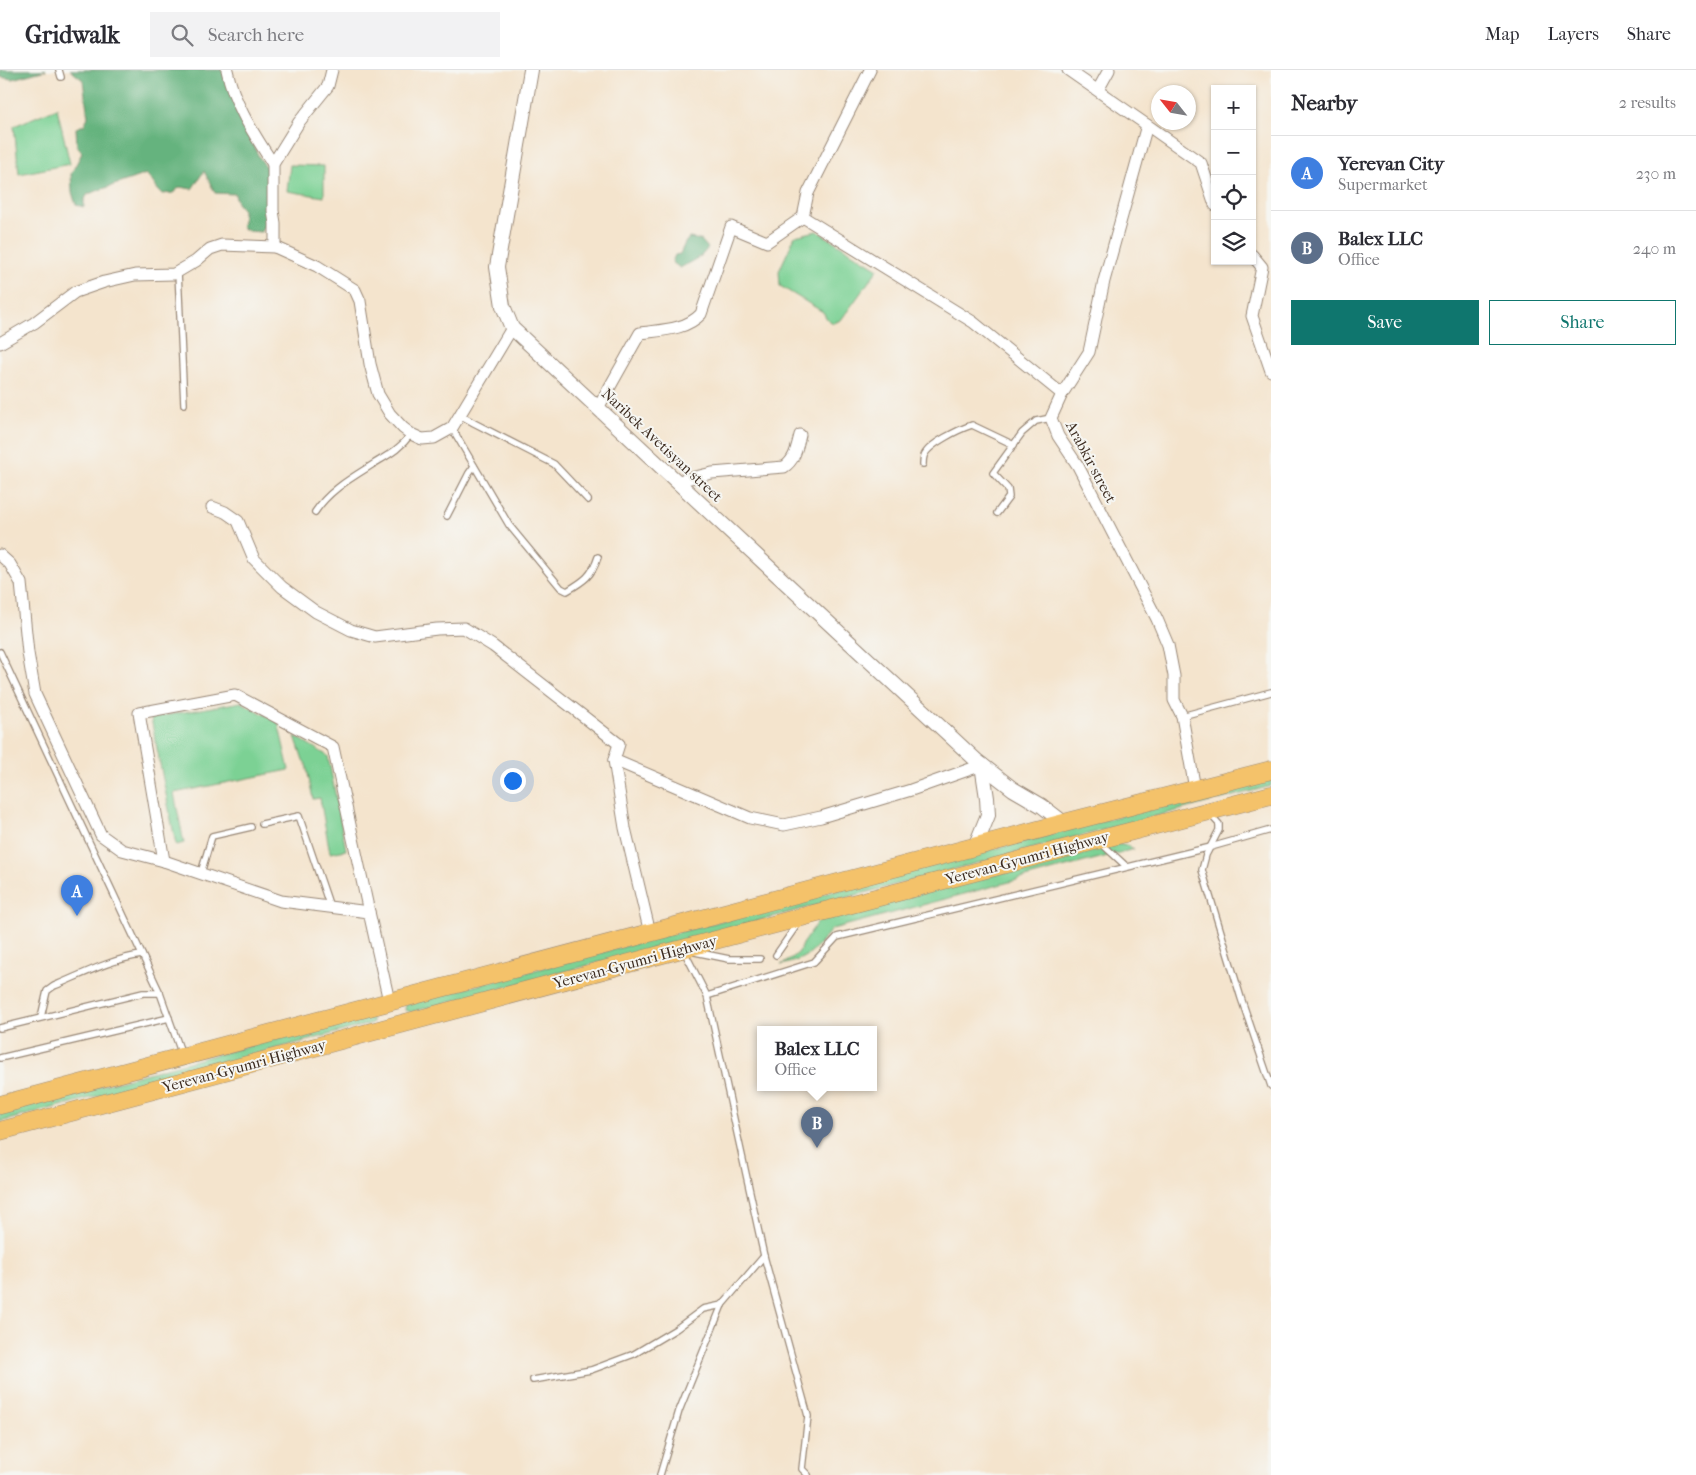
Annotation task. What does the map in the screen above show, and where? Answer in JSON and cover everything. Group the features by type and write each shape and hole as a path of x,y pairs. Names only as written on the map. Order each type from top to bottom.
{"highway":[{"name":"Yerevan-Gyumri Highway","path":"0,1105 1195,788 1271,770"},
{"name":"Yerevan-Gyumri Highway","path":"0,1131 802,917 1271,795"},
{"path":"386,1002 389,1028"}],"street":[{"path":"227,70 233,93 246,122 273,164"},
{"path":"275,247 273,164 299,122 328,86 332,70"},
{"name":"Naribek Avetisyan street","path":"531,70 498,267 503,306 512,328 982,765 1013,790 1042,806 1064,823"},
{"path":"598,408 640,333 683,326 694,321 701,314 731,227 767,242 803,217 808,193 870,70"},
{"path":"1068,70 1201,163 1211,192"},
{"path":"1098,90 1109,70"},
{"name":"Arabkir street","path":"1146,125 1104,281 1089,352 1062,394 1051,418 1058,436 1078,466 1157,619 1168,645 1174,676 1174,700 1182,716 1195,788"},
{"path":"803,217 973,322 1062,394"},
{"path":"0,343 34,323 75,292 104,282 135,275 174,274 210,249 222,245 275,247 318,266 355,290 360,301 370,364 378,394 390,414 411,434 422,439 434,438 452,428 512,328"},
{"path":"1256,259 1266,270 1252,316 1271,371"},
{"path":"678,481 712,473 784,467 793,458 800,435"},
{"path":"212,507 238,520 254,559 282,587 316,612 351,630 375,636 464,628 493,646 619,744 614,760 625,828 650,933"},
{"path":"0,555 10,564 20,584 35,694 101,835 122,850 164,861 281,901 369,912"},
{"path":"164,861 139,713 235,694 333,747 369,912 386,1002"},
{"path":"614,760 750,818 784,825 911,790 982,765 988,815 975,847"}],"lane":[{"path":"59,70 61,78"},
{"path":"178,272 184,404"},
{"path":"460,415 554,464 588,500"},
{"path":"997,514 1009,497 1008,489 993,473 1022,433 1036,421 1051,418"},
{"path":"923,464 924,455 928,449 946,437 972,425 1014,445"},
{"path":"452,428 509,525 561,588 567,591 579,584 593,571 598,557"},
{"path":"314,512 322,500 337,488 403,446 411,434"},
{"path":"447,516 474,466"},
{"path":"0,652 160,993 182,1057"},
{"path":"1182,716 1271,692"},
{"path":"1208,811 1219,824 1219,830 1206,855 1202,870 1241,998 1271,1086"},
{"path":"262,824 299,816 330,907"},
{"path":"201,874 212,836 250,827"},
{"path":"707,996 814,962 837,937 1211,847 1271,830"},
{"path":"1097,840 1127,867"},
{"path":"776,955 802,917"},
{"path":"683,949 707,996 764,1256 808,1416 802,1469 808,1475"},
{"path":"683,949 729,958 760,959"},
{"path":"41,1018 47,990 105,964 142,955"},
{"path":"0,1028 142,993 160,993"},
{"path":"0,1058 169,1018"},
{"path":"660,1475 680,1411 722,1305 764,1256"},
{"path":"533,1380 591,1370 634,1354 676,1329 703,1309 722,1305"}],"green space":[{"path":"0,70 46,70 12,79 0,77"},
{"path":"70,70 223,70 245,128 259,157 268,170 265,224 261,232 248,231 241,227 243,210 237,203 235,194 215,193 204,171 192,189 180,187 173,193 162,194 146,174 88,194 84,200 84,207 76,205 72,192 71,174 82,153 77,145 76,128 84,125 88,117 83,80"},
{"path":"57,108 70,164 19,174 14,126"},
{"path":"290,165 324,166 324,197 287,191"},
{"path":"817,231 878,269 841,320 833,323 827,319 823,312 780,286 779,271 795,236"},
{"path":"689,238 701,240 708,248 701,256 680,268 672,262 675,255 680,254"},
{"path":"241,702 278,722 289,770 174,793 184,843 176,845 151,718"},
{"path":"295,736 328,756 346,850 330,853 320,798 313,799 306,764"},
{"path":"1271,776 1271,786 411,1012 405,1010 406,1004"},
{"path":"1116,844 1134,849 832,929 805,957 781,965 799,952 802,944 820,919"},
{"path":"370,1013 373,1023 0,1122 0,1113"}],"place":[{"name":"Yerevan City","path":"77,916"},
{"name":"Balex LLC","path":"817,1148"}]}
